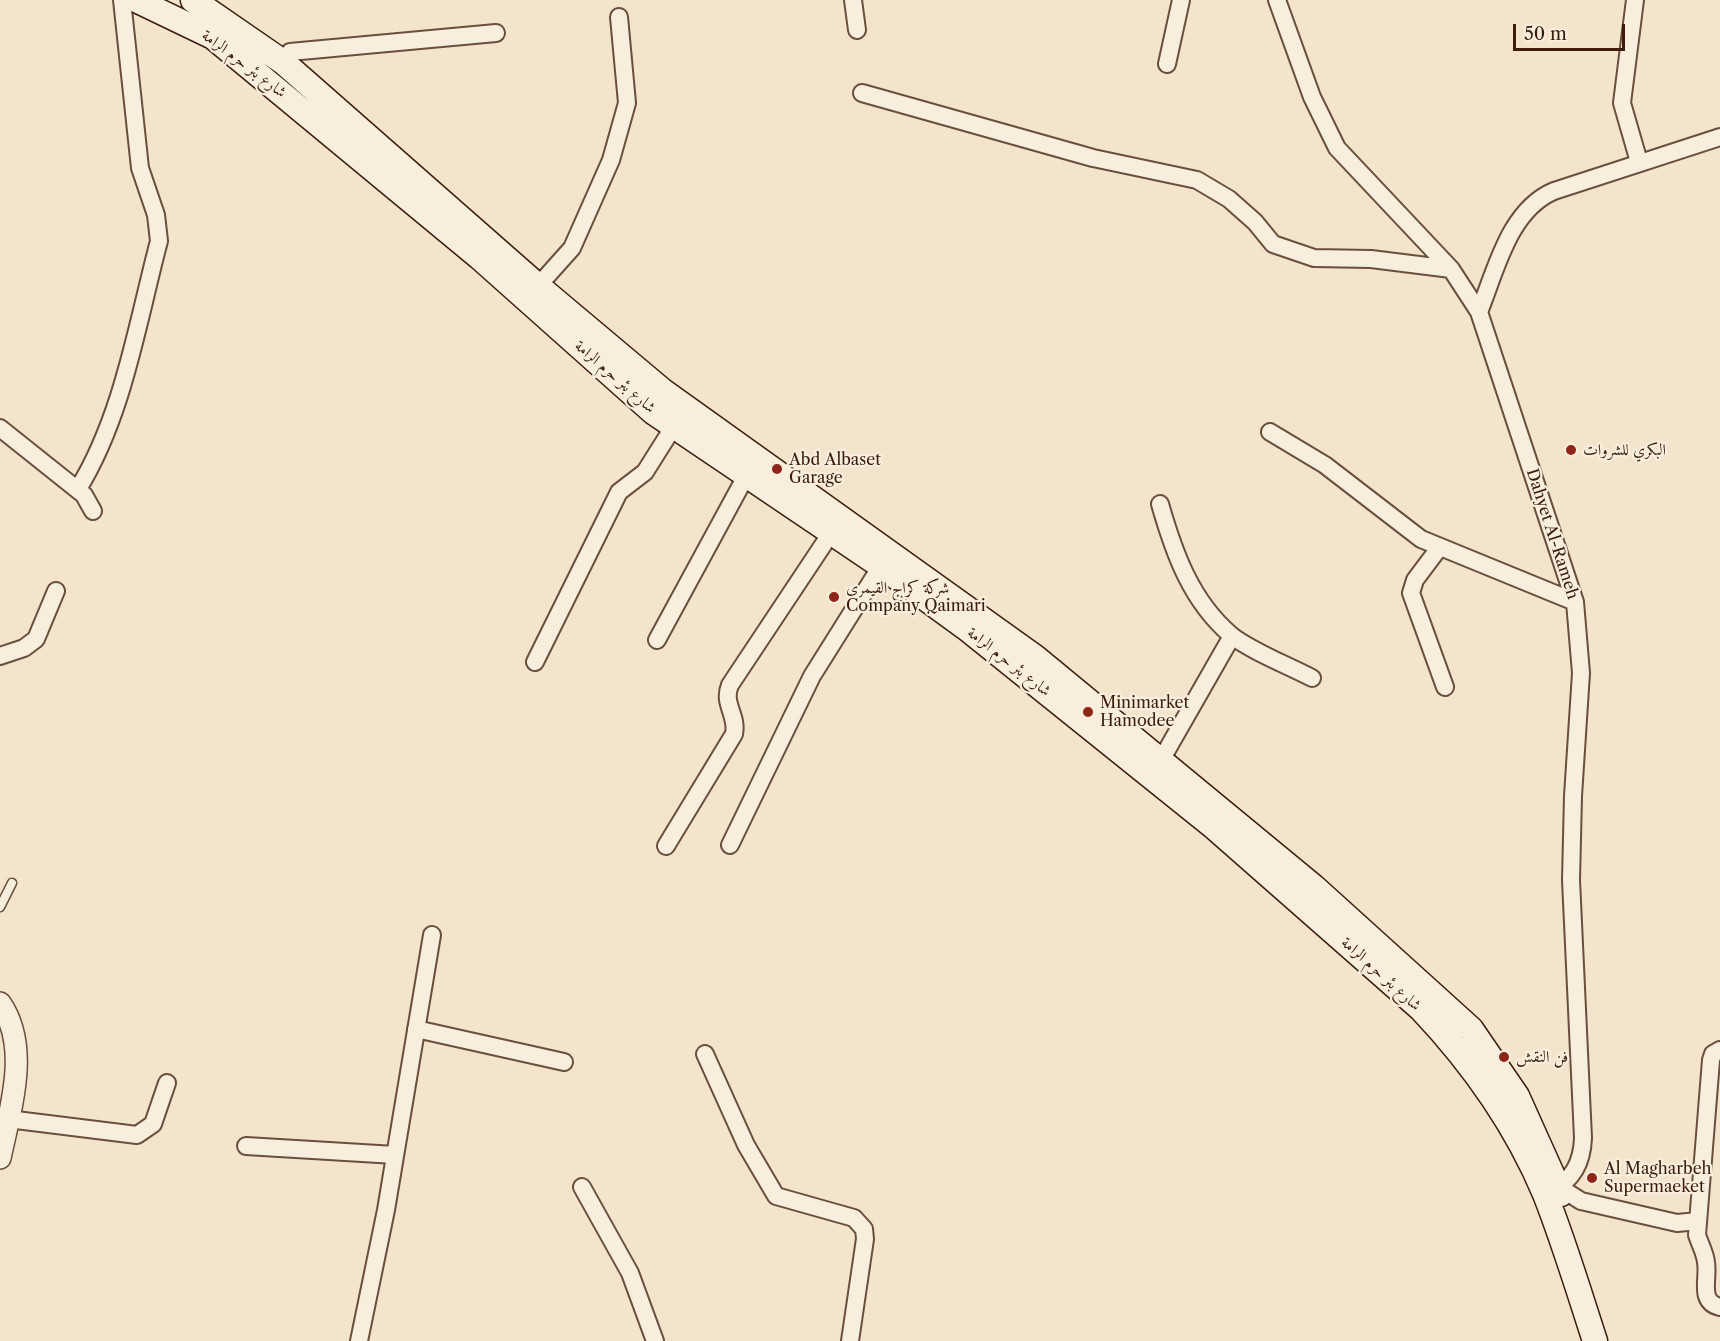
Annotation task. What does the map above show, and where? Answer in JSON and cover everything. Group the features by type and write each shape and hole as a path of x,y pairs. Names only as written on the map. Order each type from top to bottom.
{"main road":[{"name":"شارع بئر حرم الرامة","path":"136,0 213,37 479,257 653,412 881,566 966,628 1215,828 1421,1009 1452,1042 1479,1077 1552,1191 1594,1341"},
{"name":"شارع بئر حرم الرامة","path":"203,4 283,62 538,286 663,391 747,453 888,549 1035,657 1160,762 1314,886 1471,1029 1517,1096 1611,1341"}],"street":[{"path":"78,489 96,460 116,406 159,241 156,215 140,168 122,0"},
{"path":"853,0 857,30"},
{"path":"1167,64 1181,0"},
{"name":"Dahyet Al-Rameh","path":"1278,0 1312,97 1337,148 1451,269 1479,312 1575,602 1581,672 1573,796 1571,880 1584,1138 1578,1166 1570,1179 1552,1191"},
{"path":"1635,0 1622,103 1639,162"},
{"path":"538,286 572,248 611,160 627,103 619,17"},
{"path":"283,62 290,52 496,33"},
{"path":"862,93 1092,158 1197,180 1229,199 1255,222 1273,244 1314,258 1371,259 1451,269"},
{"path":"1479,312 1506,244 1532,203 1554,191 1720,137"},
{"path":"535,662 619,492 645,472 674,426"},
{"path":"0,428 78,489 87,498 93,511"},
{"path":"1270,432 1325,465 1421,539 1439,548 1473,558 1575,602"},
{"path":"657,639 746,476"},
{"path":"1160,504 1174,552 1201,604 1232,636 1312,678"},
{"path":"666,846 734,734 735,722 727,698 730,685 831,533"},
{"path":"1439,548 1415,580 1411,593 1445,687"},
{"path":"730,845 812,676 881,566"},
{"path":"0,656 28,646 36,639 56,591"},
{"path":"1160,762 1232,636"},
{"path":"359,1341 395,1155 432,935"},
{"path":"0,1003 8,1014 14,1036 16,1062 0,1158"},
{"path":"416,1029 564,1062"},
{"path":"1720,1050 1713,1054 1711,1060 1697,1235 1707,1267 1707,1297 1711,1304 1720,1307"},
{"path":"705,1054 746,1145 776,1196 851,1216 864,1229 865,1239 850,1341"},
{"path":"8,1119 137,1135 153,1124 167,1083"},
{"path":"246,1146 395,1155"},
{"path":"582,1187 630,1273 655,1341"},
{"path":"1552,1191 1581,1202 1677,1223 1698,1221"}],"lane":[{"path":"0,907 12,883"}],"place":[{"name":"البكري للشروات","path":"1571,450"},
{"name":"Abd Albaset Garage","path":"777,469"},
{"name":"شركة كراج القيمري Company Qaimari","path":"834,597"},
{"name":"Minimarket Hamodee","path":"1088,712"},
{"name":"فن النقش","path":"1504,1057"},
{"name":"Al Magharbeh Supermaeket","path":"1592,1178"}]}
